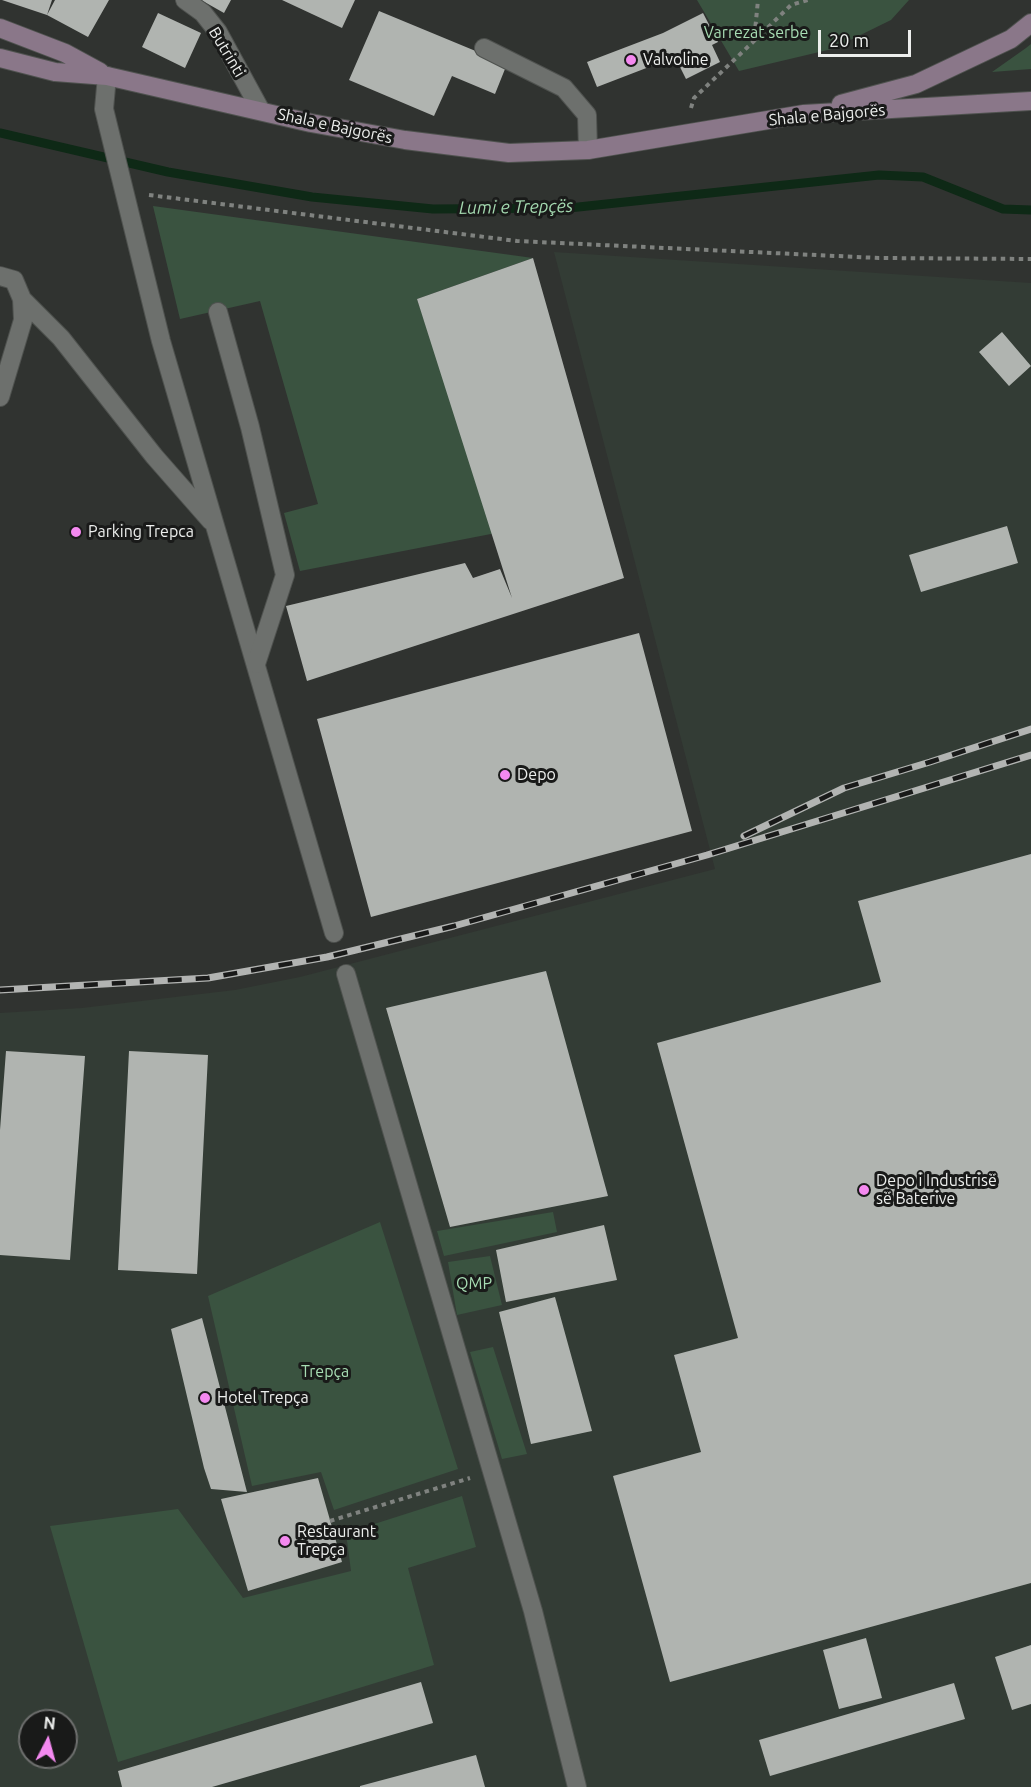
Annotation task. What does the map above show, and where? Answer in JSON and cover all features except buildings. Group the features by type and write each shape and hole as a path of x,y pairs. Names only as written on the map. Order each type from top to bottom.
{"main road":[{"path":"804,114 916,84 1011,39 1031,23"},
{"path":"0,28 65,53 107,76"},
{"path":"0,58 56,72 107,76"},
{"name":"Shala e Bajgorës","path":"107,76 311,123 405,140 509,153 588,150 804,114 1031,101"}],"street":[{"name":"Butrinti","path":"185,0 202,13 218,32 261,111"},
{"path":"483,48 564,88 587,115 588,150"},
{"path":"107,76 104,109 161,341 334,933"},
{"path":"0,276 14,280 22,299 23,320 0,397"},
{"path":"22,299 61,338 154,456 215,525"},
{"path":"218,312 250,427 285,575 256,664"},
{"path":"346,974 533,1611 577,1787"}],"path":[{"path":"754,41 758,0"},
{"path":"694,98 791,5 808,0"},
{"path":"122,186 517,241 879,258 1031,259"},
{"path":"330,1521 492,1472"}],"shaded area":[{"path":"554,252 1031,283 1031,1787 0,1787 0,1013 82,1008 235,990 300,977 715,869"}],"green space":[{"name":"Varrezat serbe","path":"697,0 909,0 891,20 832,49 739,71"},
{"path":"1031,44 1031,69 992,72 1026,48"},
{"path":"153,206 533,258 417,299 496,533 300,571 284,513 318,504 260,301 180,319"},
{"name":"QMP","path":"553,1212 557,1232 444,1256 437,1231"},
{"name":"Trepça","path":"380,1222 458,1469 334,1510 321,1472 252,1486 208,1296"},
{"name":"QMP","path":"490,1256 502,1305 457,1315 448,1262"},
{"path":"493,1347 527,1454 502,1459 470,1352"},
{"path":"462,1496 476,1547 408,1568 434,1665 118,1762 50,1526 178,1509 243,1598 351,1571 346,1533"}],"waterway":[{"name":"Lumi e Trepçës","path":"0,133 168,172 312,197 433,209 569,208 879,175 923,177 1003,209 1031,210"}],"railway":[{"path":"744,836 844,788 1031,729"},
{"path":"0,990 208,978 327,957 454,926 707,855 1031,755"}],"place":[{"name":"Valvoline","path":"631,60"},
{"name":"Parking Trepca","path":"76,532"},
{"name":"Depo","path":"505,775"},
{"name":"Depo i Industrisë së Baterive","path":"864,1190"},
{"name":"Hotel Trepça","path":"205,1398"},
{"name":"Restaurant Trepça","path":"285,1541"}]}
